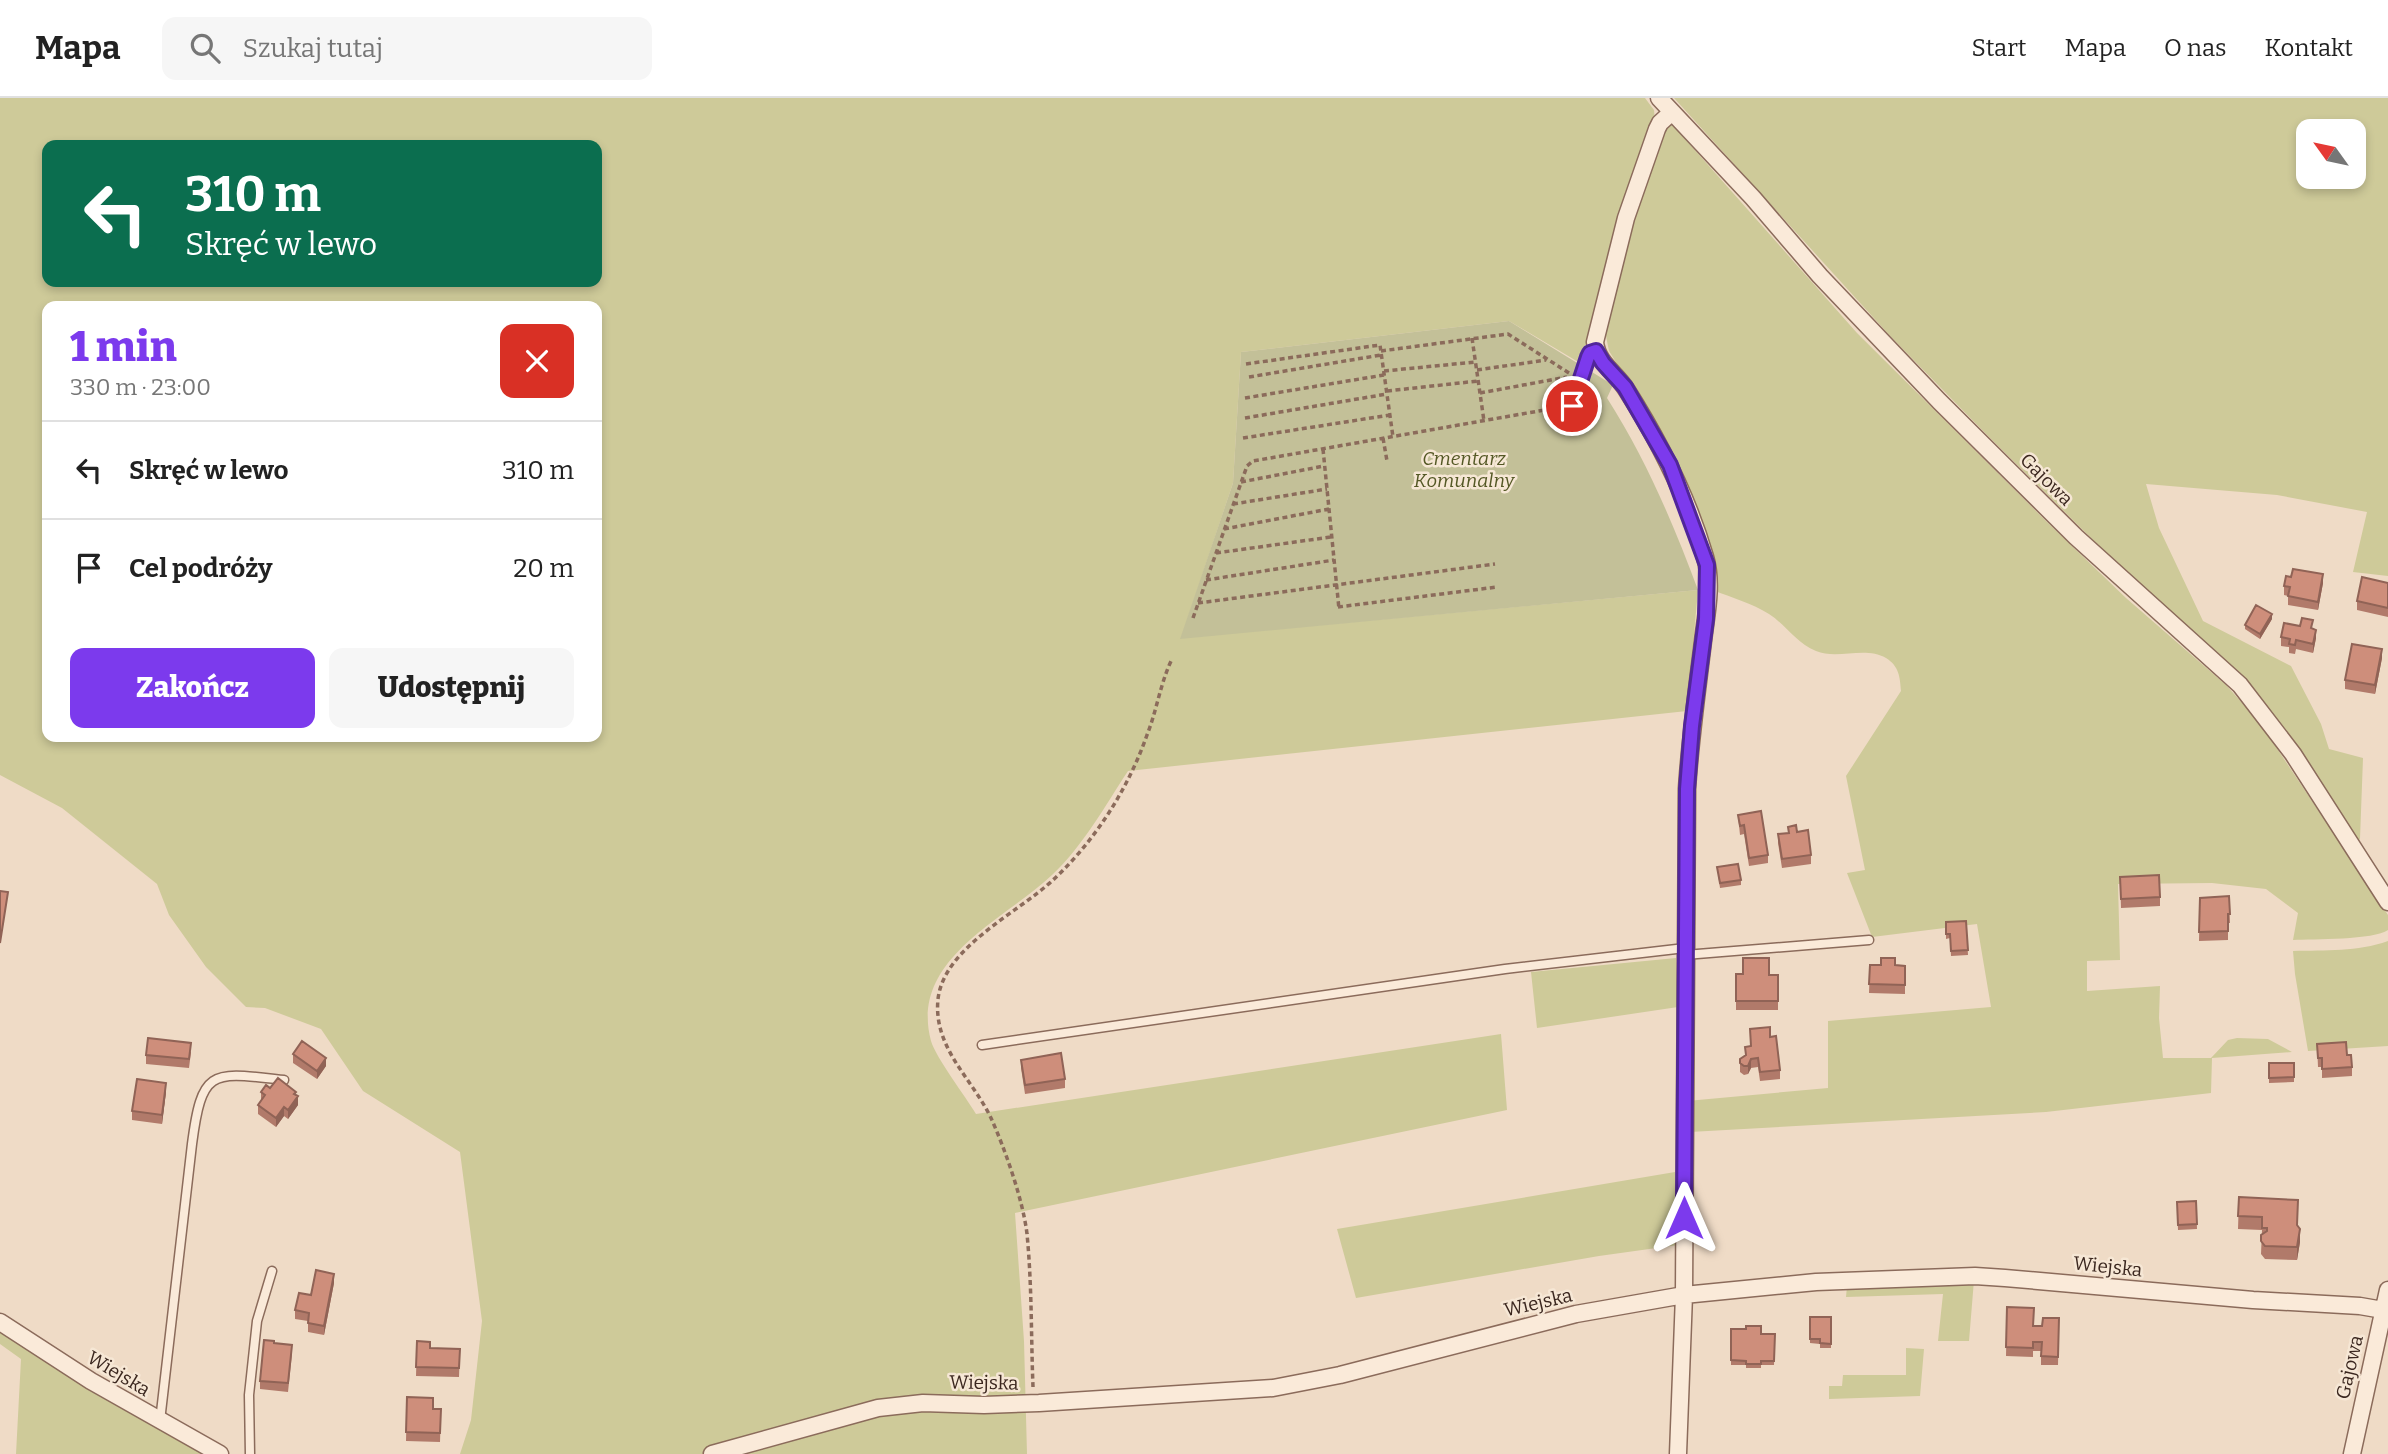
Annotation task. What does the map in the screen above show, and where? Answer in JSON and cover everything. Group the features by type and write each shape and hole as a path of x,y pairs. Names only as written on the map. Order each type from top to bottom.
{"street":[{"name":"Gajowa","path":"1659,98 1753,198 1820,276 1948,410 2076,537 2240,685 2293,754 2388,902"},
{"path":"1672,112 1657,129 1626,218 1595,335 1596,351 1625,387 1670,465 1707,565 1706,619 1688,774 1684,1295 1678,1454"},
{"name":"Wiejska","path":"712,1454 878,1408 923,1403 1034,1404 1273,1388 1340,1375 1576,1314 1684,1295 1815,1282 1975,1276 2253,1300 2360,1306 2386,1300"},
{"name":"Gajowa","path":"2353,1454 2386,1300"},
{"name":"Wiejska","path":"0,1322 62,1363 220,1454"}],"lane":[{"path":"1567,421 1588,357 1596,351"},
{"path":"982,1045 1504,969 1685,952 1869,940"},
{"path":"160,1421 191,1153 200,1098 205,1087 214,1079 239,1075 284,1080"},
{"path":"250,1454 249,1395 257,1321 272,1271"}],"path":[{"path":"1249,377 1508,334 1574,376 1480,393"},
{"path":"1472,338 1484,421"},
{"path":"1247,364 1380,345 1393,437"},
{"path":"1476,370 1548,360"},
{"path":"1245,398 1384,373 1475,362"},
{"path":"1245,418 1387,392 1478,381"},
{"path":"1193,618 1247,466 1253,461 1572,406"},
{"path":"1243,438 1390,415"},
{"path":"1382,439 1387,461"},
{"path":"1323,449 1338,608 1497,587"},
{"path":"1241,482 1324,466"},
{"path":"1233,504 1327,489"},
{"path":"1224,529 1329,509"},
{"path":"1216,553 1332,537"},
{"path":"1206,580 1334,560"},
{"path":"1198,603 1495,564"},
{"path":"1034,1404 1024,1219 992,1120 947,1049 939,1023 938,996 952,967 965,949 1053,880 1092,835 1120,796 1148,733 1162,683 1172,659"}],"shaded area":[{"path":"0,98 1645,98 1654,110 1655,121 1580,363 1509,321 1241,352 1233,483 1181,638 1698,590 1687,711 1128,771 1093,825 1063,864 966,944 947,964 934,987 928,1012 934,1048 976,1114 1501,1034 1507,1110 1015,1213 1024,1341 1027,1454 460,1454 471,1420 482,1321 460,1152 363,1091 321,1029 265,1008 246,1007 206,967 169,915 157,884 62,808 0,775"},
{"path":"1674,98 2388,98 2388,576 2353,572 2367,512 2277,495 2146,484 2159,528 2203,621 2291,666 2321,724 2329,749 2363,758 2360,839 2357,842 2295,742 2245,679 2097,544 1891,337"},
{"path":"1670,122 1857,333 2126,598 2226,685 2261,724 2388,915 2388,930 2370,936 2293,940 2298,913 2266,889 2212,883 2118,884 2120,960 2087,961 2087,991 2160,986 2159,1018 2163,1058 2211,1058 2228,1040 2237,1038 2268,1039 2292,1052 2212,1058 2211,1093 2046,1112 1690,1132 1687,1101 1828,1088 1828,1021 1991,1007 1977,924 1872,937 1847,873 1865,870 1846,776 1901,691 1896,668 1886,658 1869,653 1833,654 1816,651 1762,610 1713,590 1713,566 1622,372 1609,351 1605,331 1623,245 1663,132"},
{"path":"2388,941 2388,1046 2308,1051 2293,951 2353,949"},
{"path":"1676,958 1678,1007 1537,1028 1531,972"},
{"path":"1675,1172 1678,1245 1356,1298 1337,1229"},
{"path":"1974,1280 1969,1341 1938,1341 1943,1294 1846,1297 1847,1286"},
{"path":"0,1329 212,1454 16,1454 21,1359 0,1344"},
{"path":"1906,1348 1924,1349 1920,1396 1829,1399 1829,1386 1842,1386 1843,1375 1906,1375"}],"green space":[{"name":"Cmentarz Komunalny","path":"1509,321 1613,385 1607,398 1658,492 1698,590 1180,639 1233,483 1241,352"}],"building":[{"path":"2293,569 2323,574 2318,602 2288,596 2290,587 2284,586 2286,576 2291,577"},
{"path":"2362,577 2388,583 2388,608 2357,601"},
{"path":"2256,605 2272,614 2260,634 2245,625"},
{"path":"2302,618 2313,620 2311,628 2316,630 2313,644 2296,640 2295,645 2289,644 2290,639 2281,637 2284,623 2300,626"},
{"path":"2352,644 2382,649 2375,685 2345,680"},
{"path":"1761,811 1768,855 1749,858 1744,825 1740,826 1738,815"},
{"path":"1796,825 1797,832 1808,830 1811,855 1782,859 1778,834 1789,833 1788,827"},
{"path":"1738,864 1741,880 1720,883 1717,867"},
{"path":"2159,875 2160,897 2121,899 2120,877"},
{"path":"0,891 8,892 0,943"},
{"path":"2229,896 2228,931 2199,932 2200,898"},
{"path":"1966,921 1968,950 1951,951 1946,922"},
{"path":"1743,958 1769,958 1769,975 1778,975 1778,1001 1736,1001 1736,974 1743,974"},
{"path":"1881,958 1895,958 1895,965 1905,966 1905,985 1869,984 1870,965 1881,965"},
{"path":"1770,1027 1770,1037 1776,1036 1780,1070 1760,1072 1758,1058 1751,1059 1748,1066 1744,1066 1740,1059 1746,1055 1745,1047 1751,1046 1750,1029"},
{"path":"148,1038 191,1043 189,1059 146,1055"},
{"path":"302,1041 326,1058 317,1071 293,1054"},
{"path":"2346,1042 2352,1067 2322,1069 2322,1058 2318,1058 2317,1044"},
{"path":"1061,1053 1065,1079 1025,1085 1021,1060"},
{"path":"2269,1063 2294,1063 2294,1077 2269,1078"},
{"path":"278,1078 298,1096 288,1110 284,1107 276,1118 258,1105 265,1095 261,1092 266,1085 270,1088"},
{"path":"137,1079 166,1083 162,1115 132,1111"},
{"path":"2239,1197 2298,1200 2297,1225 2300,1229 2297,1247 2265,1246 2261,1235 2267,1228 2262,1228 2262,1217 2238,1216"},
{"path":"2196,1201 2197,1224 2178,1225 2177,1202"},
{"path":"316,1270 334,1274 324,1326 308,1323 309,1313 295,1310 299,1293 311,1295"},
{"path":"2007,1307 2034,1308 2033,1326 2042,1326 2043,1318 2059,1318 2058,1357 2041,1356 2042,1342 2033,1342 2033,1348 2006,1347"},
{"path":"1810,1317 1831,1317 1831,1344 1820,1343 1820,1339 1810,1339"},
{"path":"1746,1326 1761,1326 1761,1334 1775,1334 1774,1361 1746,1364 1746,1361 1731,1360 1731,1329 1746,1329"},
{"path":"264,1340 292,1345 288,1383 260,1381"},
{"path":"417,1341 430,1342 430,1348 460,1349 459,1368 416,1367"},
{"path":"407,1397 433,1398 433,1409 441,1409 440,1433 406,1432"}],"route":[{"path":"1572,406 1588,357 1596,351 1625,387 1670,465 1707,565 1706,619 1687,789 1684,1218"}]}
